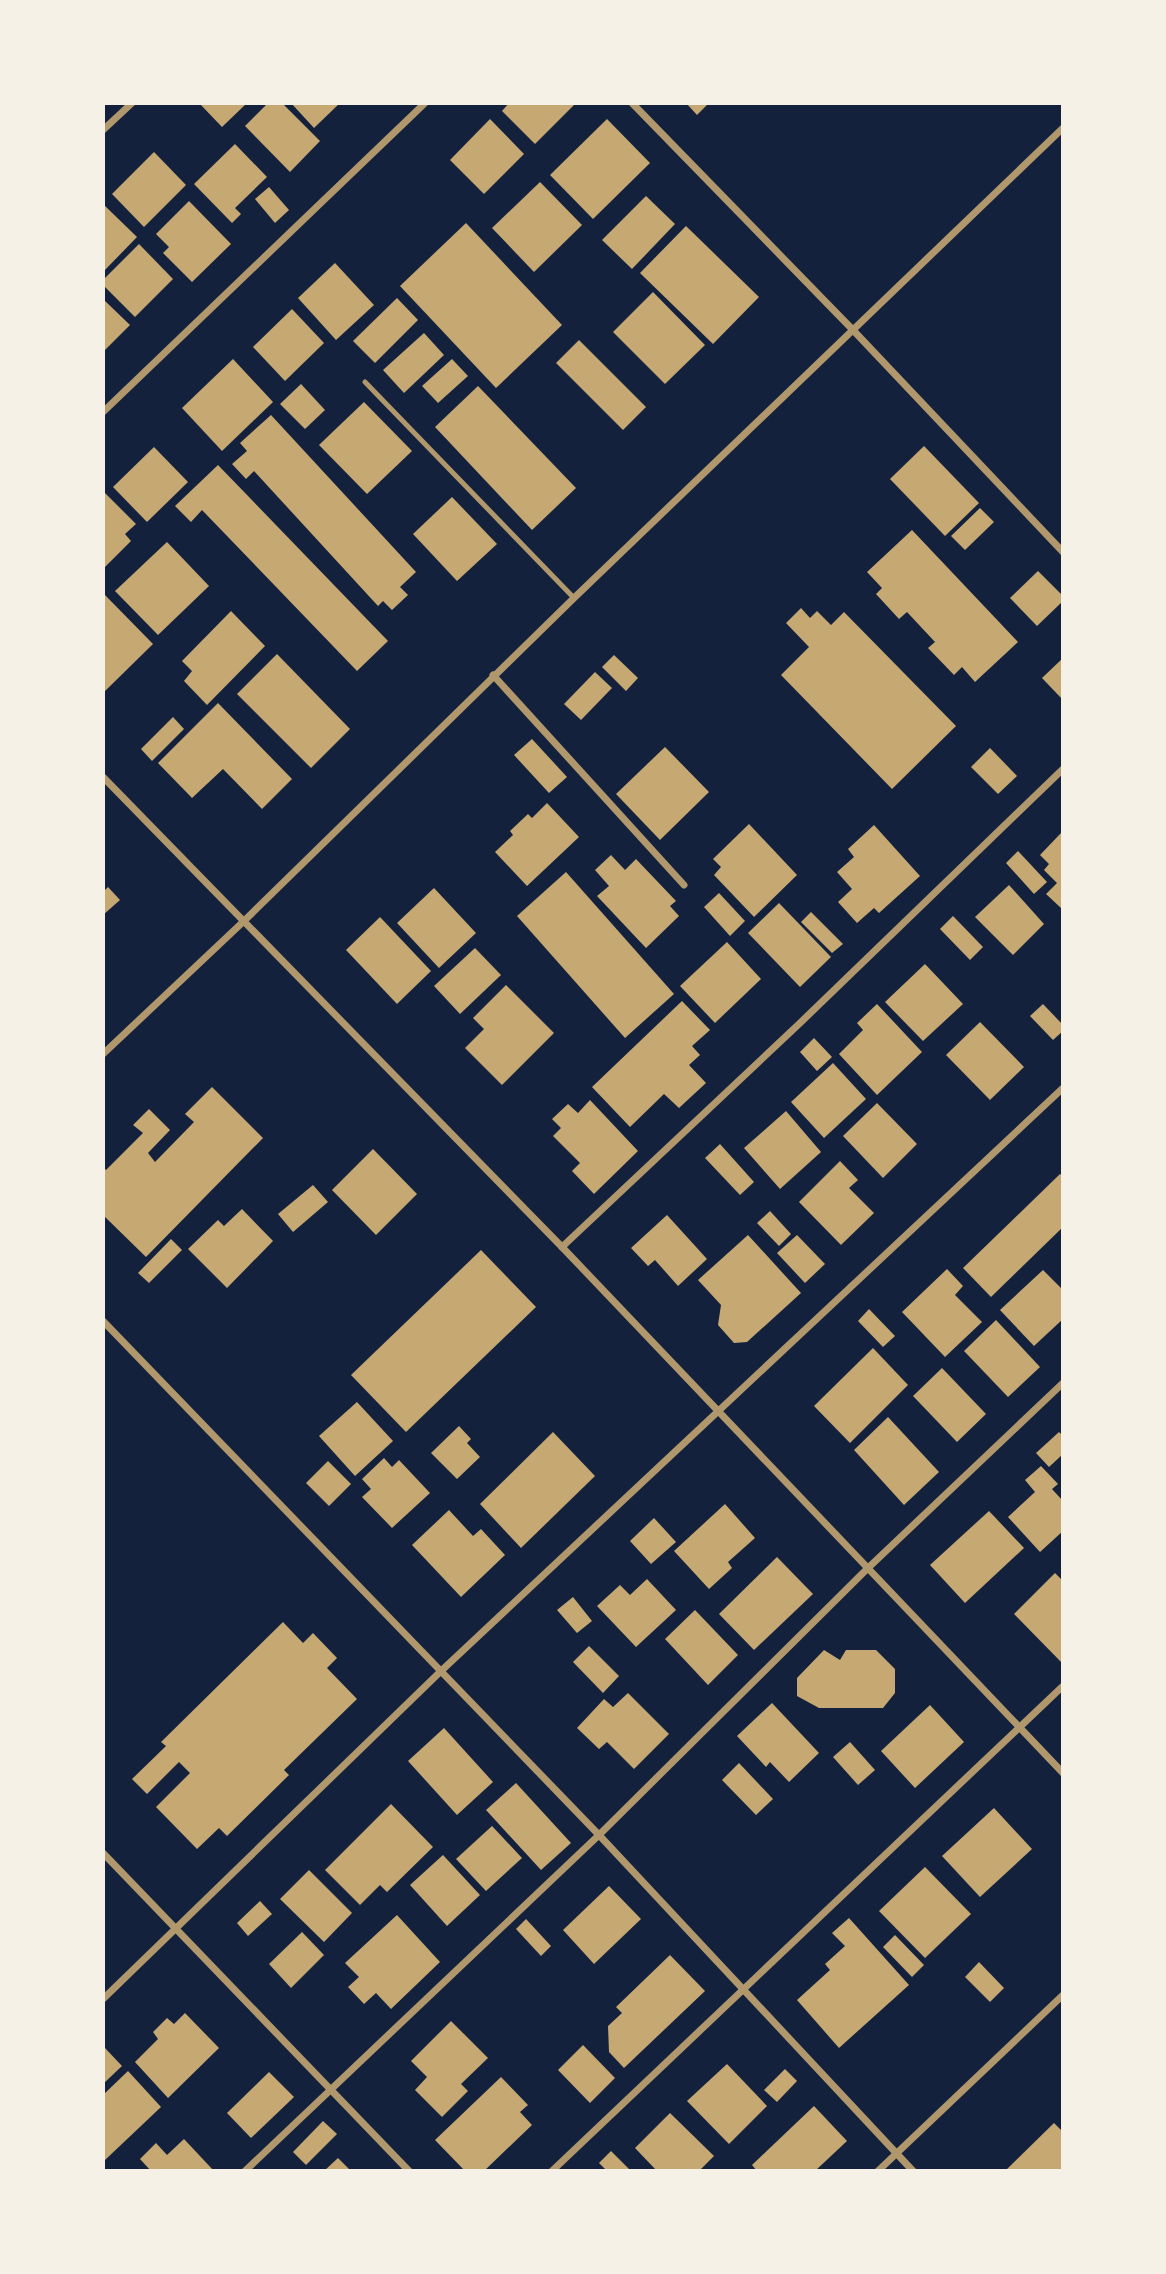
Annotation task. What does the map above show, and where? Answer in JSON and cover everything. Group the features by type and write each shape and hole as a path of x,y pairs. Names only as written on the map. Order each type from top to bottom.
{"street":[{"path":"103,130 132,103"},
{"path":"103,412 425,103"},
{"path":"632,103 852,329 1063,552"},
{"path":"103,1054 244,921 493,675 1063,128"},
{"path":"493,675 684,886"},
{"path":"562,1247 799,1024 1063,769"},
{"path":"103,777 562,1247 1063,1773"},
{"path":"103,1999 440,1672 1063,1088"},
{"path":"103,1321 599,1835 913,2171"},
{"path":"245,2171 599,1835 867,1569 1063,1383"},
{"path":"552,2171 1063,1686"},
{"path":"103,1853 409,2171"},
{"path":"878,2171 1063,1995"}],"lane":[{"path":"365,382 574,598"}],"building":[{"path":"199,103 247,103 222,127"},
{"path":"268,103 282,103 320,141 290,172 245,126"},
{"path":"291,103 340,103 314,128"},
{"path":"509,103 576,103 535,144 502,111"},
{"path":"686,103 709,103 697,115"},
{"path":"490,119 524,154 484,194 450,160"},
{"path":"607,119 650,163 593,219 550,175"},
{"path":"235,144 267,177 235,208 241,214 232,223 194,184"},
{"path":"154,152 186,185 144,227 112,194"},
{"path":"540,182 582,225 534,272 492,228"},
{"path":"269,187 289,210 275,223 255,199"},
{"path":"646,196 675,224 632,269 602,240"},
{"path":"189,201 231,244 192,282 163,253 169,247 156,234"},
{"path":"103,204 137,237 103,272"},
{"path":"466,223 562,325 496,388 400,286"},
{"path":"686,226 759,297 713,344 640,273"},
{"path":"139,244 173,279 135,317 103,285 103,280"},
{"path":"335,263 374,305 336,340 298,298"},
{"path":"653,292 705,345 665,384 613,332"},
{"path":"397,298 418,320 375,363 353,341"},
{"path":"103,299 130,325 103,352"},
{"path":"292,309 324,343 285,381 253,347"},
{"path":"424,333 444,355 404,393 383,370"},
{"path":"579,340 646,407 623,430 556,363"},
{"path":"233,359 273,402 222,451 182,408"},
{"path":"452,359 468,376 438,403 422,386"},
{"path":"301,384 325,410 305,429 280,404"},
{"path":"478,386 576,488 532,530 435,427"},
{"path":"364,402 412,451 367,494 319,445"},
{"path":"271,415 416,572 400,587 408,595 392,610 383,601 378,606 254,471 246,479 232,464 247,451 240,443"},
{"path":"924,446 979,503 945,536 890,479"},
{"path":"154,447 188,482 147,522 113,487"},
{"path":"218,465 388,641 357,671 202,510 191,522 175,506"},
{"path":"103,491 136,524 125,534 131,541 103,569"},
{"path":"452,497 497,544 457,581 413,534"},
{"path":"980,508 994,522 965,550 951,536"},
{"path":"912,530 1018,642 975,682 962,667 954,675 928,648 935,642 907,612 899,619 876,594 882,588 867,572"},
{"path":"167,542 209,586 158,635 115,591"},
{"path":"1038,571 1063,596 1063,601 1037,626 1010,598"},
{"path":"103,593 153,644 103,693"},
{"path":"801,608 810,618 817,611 831,625 844,612 956,726 892,789 781,675 809,647 786,623"},
{"path":"231,611 265,646 207,705 184,681 192,671 182,661"},
{"path":"277,654 350,729 311,768 237,694"},
{"path":"614,655 638,678 626,691 602,667"},
{"path":"1063,658 1063,700 1042,678"},
{"path":"595,672 612,688 581,720 564,704"},
{"path":"218,703 292,779 262,809 223,769 192,798 158,763"},
{"path":"173,717 184,729 152,761 141,749"},
{"path":"532,739 567,777 549,793 514,755"},
{"path":"665,747 709,792 660,840 616,794"},
{"path":"990,748 1017,776 998,794 971,767"},
{"path":"547,803 579,837 527,886 495,852 513,835 510,831 528,814 532,818"},
{"path":"749,824 797,875 754,917 714,875 721,867 713,859"},
{"path":"874,825 920,876 879,913 874,908 857,923 838,902 852,889 837,872 854,857 848,849"},
{"path":"1061,833 1061,908 1046,894 1057,883 1044,870 1049,864 1040,855"},
{"path":"1018,851 1047,882 1034,894 1006,863"},
{"path":"611,855 625,870 636,859 676,901 670,906 679,916 646,948 597,896 609,886 595,870"},
{"path":"566,872 674,994 625,1038 517,916"},
{"path":"1009,885 1044,924 1013,955 975,917"},
{"path":"108,887 120,900 103,915 103,892"},
{"path":"434,888 476,933 439,968 397,923"},
{"path":"719,893 745,921 730,936 704,907"},
{"path":"779,903 831,957 800,987 748,933"},
{"path":"811,912 843,944 832,953 801,922"},
{"path":"953,916 983,947 970,960 940,929"},
{"path":"380,917 431,971 397,1004 346,950"},
{"path":"727,942 761,979 715,1023 680,986"},
{"path":"475,948 501,975 460,1014 434,986"},
{"path":"925,964 963,1004 923,1041 885,1002"},
{"path":"506,985 554,1033 502,1085 465,1048 484,1029 473,1018"},
{"path":"682,1001 710,1030 692,1046 700,1055 689,1065 706,1083 679,1108 664,1094 630,1127 592,1087"},
{"path":"877,1004 922,1052 877,1095 839,1054 863,1030 857,1023"},
{"path":"1043,1004 1063,1025 1063,1031 1053,1040 1030,1016"},
{"path":"980,1022 1024,1067 990,1100 946,1055"},
{"path":"814,1038 832,1057 817,1071 800,1052"},
{"path":"833,1063 866,1099 824,1138 791,1102"},
{"path":"212,1087 263,1138 146,1257 103,1215 103,1167 106,1170 143,1133 133,1125 149,1109 170,1130 148,1153 155,1162 194,1122 185,1114"},
{"path":"590,1100 638,1151 594,1194 572,1171 580,1163 553,1136 561,1128 552,1119 568,1104 578,1113"},
{"path":"877,1103 917,1144 883,1178 843,1136"},
{"path":"786,1111 821,1152 780,1189 744,1148"},
{"path":"720,1144 754,1182 740,1195 705,1158"},
{"path":"373,1149 417,1194 376,1235 332,1190"},
{"path":"840,1161 858,1180 849,1188 874,1213 841,1245 799,1202"},
{"path":"1060,1174 1063,1176 1063,1227 991,1297 963,1268"},
{"path":"313,1185 328,1202 293,1232 278,1214"},
{"path":"242,1209 273,1241 227,1288 188,1249 218,1220 224,1226"},
{"path":"770,1211 791,1234 779,1246 757,1223"},
{"path":"667,1215 707,1259 678,1286 655,1260 648,1266 631,1248"},
{"path":"748,1235 801,1293 747,1342 734,1343 718,1325 721,1305 698,1280"},
{"path":"797,1235 825,1264 805,1283 777,1253"},
{"path":"171,1239 182,1250 149,1283 138,1273"},
{"path":"481,1250 536,1307 406,1432 351,1375"},
{"path":"947,1269 963,1286 955,1295 982,1322 945,1357 902,1312"},
{"path":"1043,1270 1063,1290 1063,1319 1034,1346 1000,1310"},
{"path":"869,1309 895,1336 883,1347 858,1321"},
{"path":"996,1320 1040,1367 1008,1397 964,1351"},
{"path":"873,1348 908,1385 850,1443 814,1406"},
{"path":"942,1368 986,1414 957,1442 913,1396"},
{"path":"357,1402 393,1441 355,1476 319,1436"},
{"path":"888,1417 939,1472 904,1505 854,1450"},
{"path":"459,1426 471,1439 467,1443 480,1457 457,1479 431,1453"},
{"path":"553,1432 595,1476 521,1548 480,1504"},
{"path":"1059,1432 1063,1436 1063,1454 1049,1467 1036,1453"},
{"path":"384,1458 392,1467 399,1460 430,1493 392,1528 362,1497 371,1489 362,1479"},
{"path":"328,1461 351,1484 329,1506 306,1483"},
{"path":"1041,1466 1058,1484 1052,1489 1063,1501 1063,1531 1040,1552 1008,1517 1035,1492 1025,1480"},
{"path":"725,1504 755,1538 728,1562 732,1568 709,1589 674,1551"},
{"path":"449,1510 473,1536 481,1529 505,1555 461,1597 412,1545"},
{"path":"989,1511 1024,1548 965,1603 930,1565"},
{"path":"654,1518 676,1542 651,1564 630,1541"},
{"path":"777,1557 813,1594 754,1650 719,1614"},
{"path":"1055,1573 1063,1581 1063,1664 1014,1614"},
{"path":"647,1579 676,1610 636,1647 597,1606 620,1585 630,1595"},
{"path":"573,1597 592,1621 577,1633 557,1610"},
{"path":"695,1610 738,1655 708,1685 665,1639"},
{"path":"283,1622 303,1643 313,1633 337,1658 327,1668 357,1699 284,1770 289,1775 227,1836 219,1828 197,1849 156,1807 190,1773 179,1762 147,1794 132,1779 166,1746 161,1742"},
{"path":"589,1646 619,1676 603,1693 573,1662"},
{"path":"824,1650 840,1660 846,1650 876,1650 895,1669 895,1693 883,1708 819,1708 797,1696 797,1678"},
{"path":"628,1693 669,1734 634,1769 607,1742 599,1749 577,1728 604,1699 613,1707"},
{"path":"772,1703 819,1753 789,1782 770,1762 766,1767 737,1736"},
{"path":"930,1705 964,1742 915,1788 881,1751"},
{"path":"444,1728 493,1782 457,1815 408,1761"},
{"path":"850,1742 875,1770 858,1785 833,1757"},
{"path":"739,1763 773,1799 756,1815 722,1780"},
{"path":"516,1783 571,1843 541,1870 486,1810"},
{"path":"391,1804 433,1847 387,1892 380,1885 360,1905 325,1870"},
{"path":"994,1808 1032,1849 980,1897 942,1856"},
{"path":"492,1826 522,1858 486,1891 456,1859"},
{"path":"443,1855 480,1895 447,1926 410,1885"},
{"path":"925,1867 971,1914 925,1958 879,1911"},
{"path":"309,1870 352,1913 324,1942 280,1899"},
{"path":"609,1886 641,1919 594,1964 563,1930"},
{"path":"260,1901 272,1914 248,1936 237,1923"},
{"path":"397,1915 440,1962 391,2009 376,1993 364,2004 348,1987 359,1977 345,1963"},
{"path":"849,1918 909,1985 839,2048 797,2000 830,1970 825,1964 845,1946 832,1933"},
{"path":"526,1919 551,1946 541,1956 516,1929"},
{"path":"302,1932 324,1955 291,1988 269,1964"},
{"path":"895,1935 924,1965 912,1977 883,1947"},
{"path":"670,1955 705,1991 624,2068 609,2052 608,2026 622,2013 616,2007"},
{"path":"979,1962 1004,1988 990,2002 965,1977"},
{"path":"185,2013 219,2048 168,2098 135,2062 158,2039 153,2032 167,2018 174,2024"},
{"path":"451,2021 488,2058 461,2084 468,2091 442,2117 415,2090 427,2077 411,2061"},
{"path":"583,2045 615,2078 590,2103 558,2070"},
{"path":"103,2049 122,2066 103,2084"},
{"path":"727,2064 767,2106 729,2144 687,2101"},
{"path":"785,2069 797,2081 777,2102 764,2090"},
{"path":"128,2071 161,2107 105,2160 103,2095"},
{"path":"269,2072 294,2097 251,2138 227,2113"},
{"path":"501,2077 528,2105 520,2112 532,2125 484,2171 465,2171 435,2140"},
{"path":"814,2106 847,2141 815,2171 757,2171 752,2165"},
{"path":"670,2113 714,2156 699,2171 657,2171 635,2148"},
{"path":"323,2121 337,2134 306,2165 293,2152"},
{"path":"1054,2123 1063,2132 1063,2171 1005,2171"},
{"path":"184,2139 214,2171 151,2171 140,2159 156,2143 167,2155"},
{"path":"611,2151 631,2171 607,2171 599,2163"},
{"path":"338,2158 351,2171 324,2171"}]}
